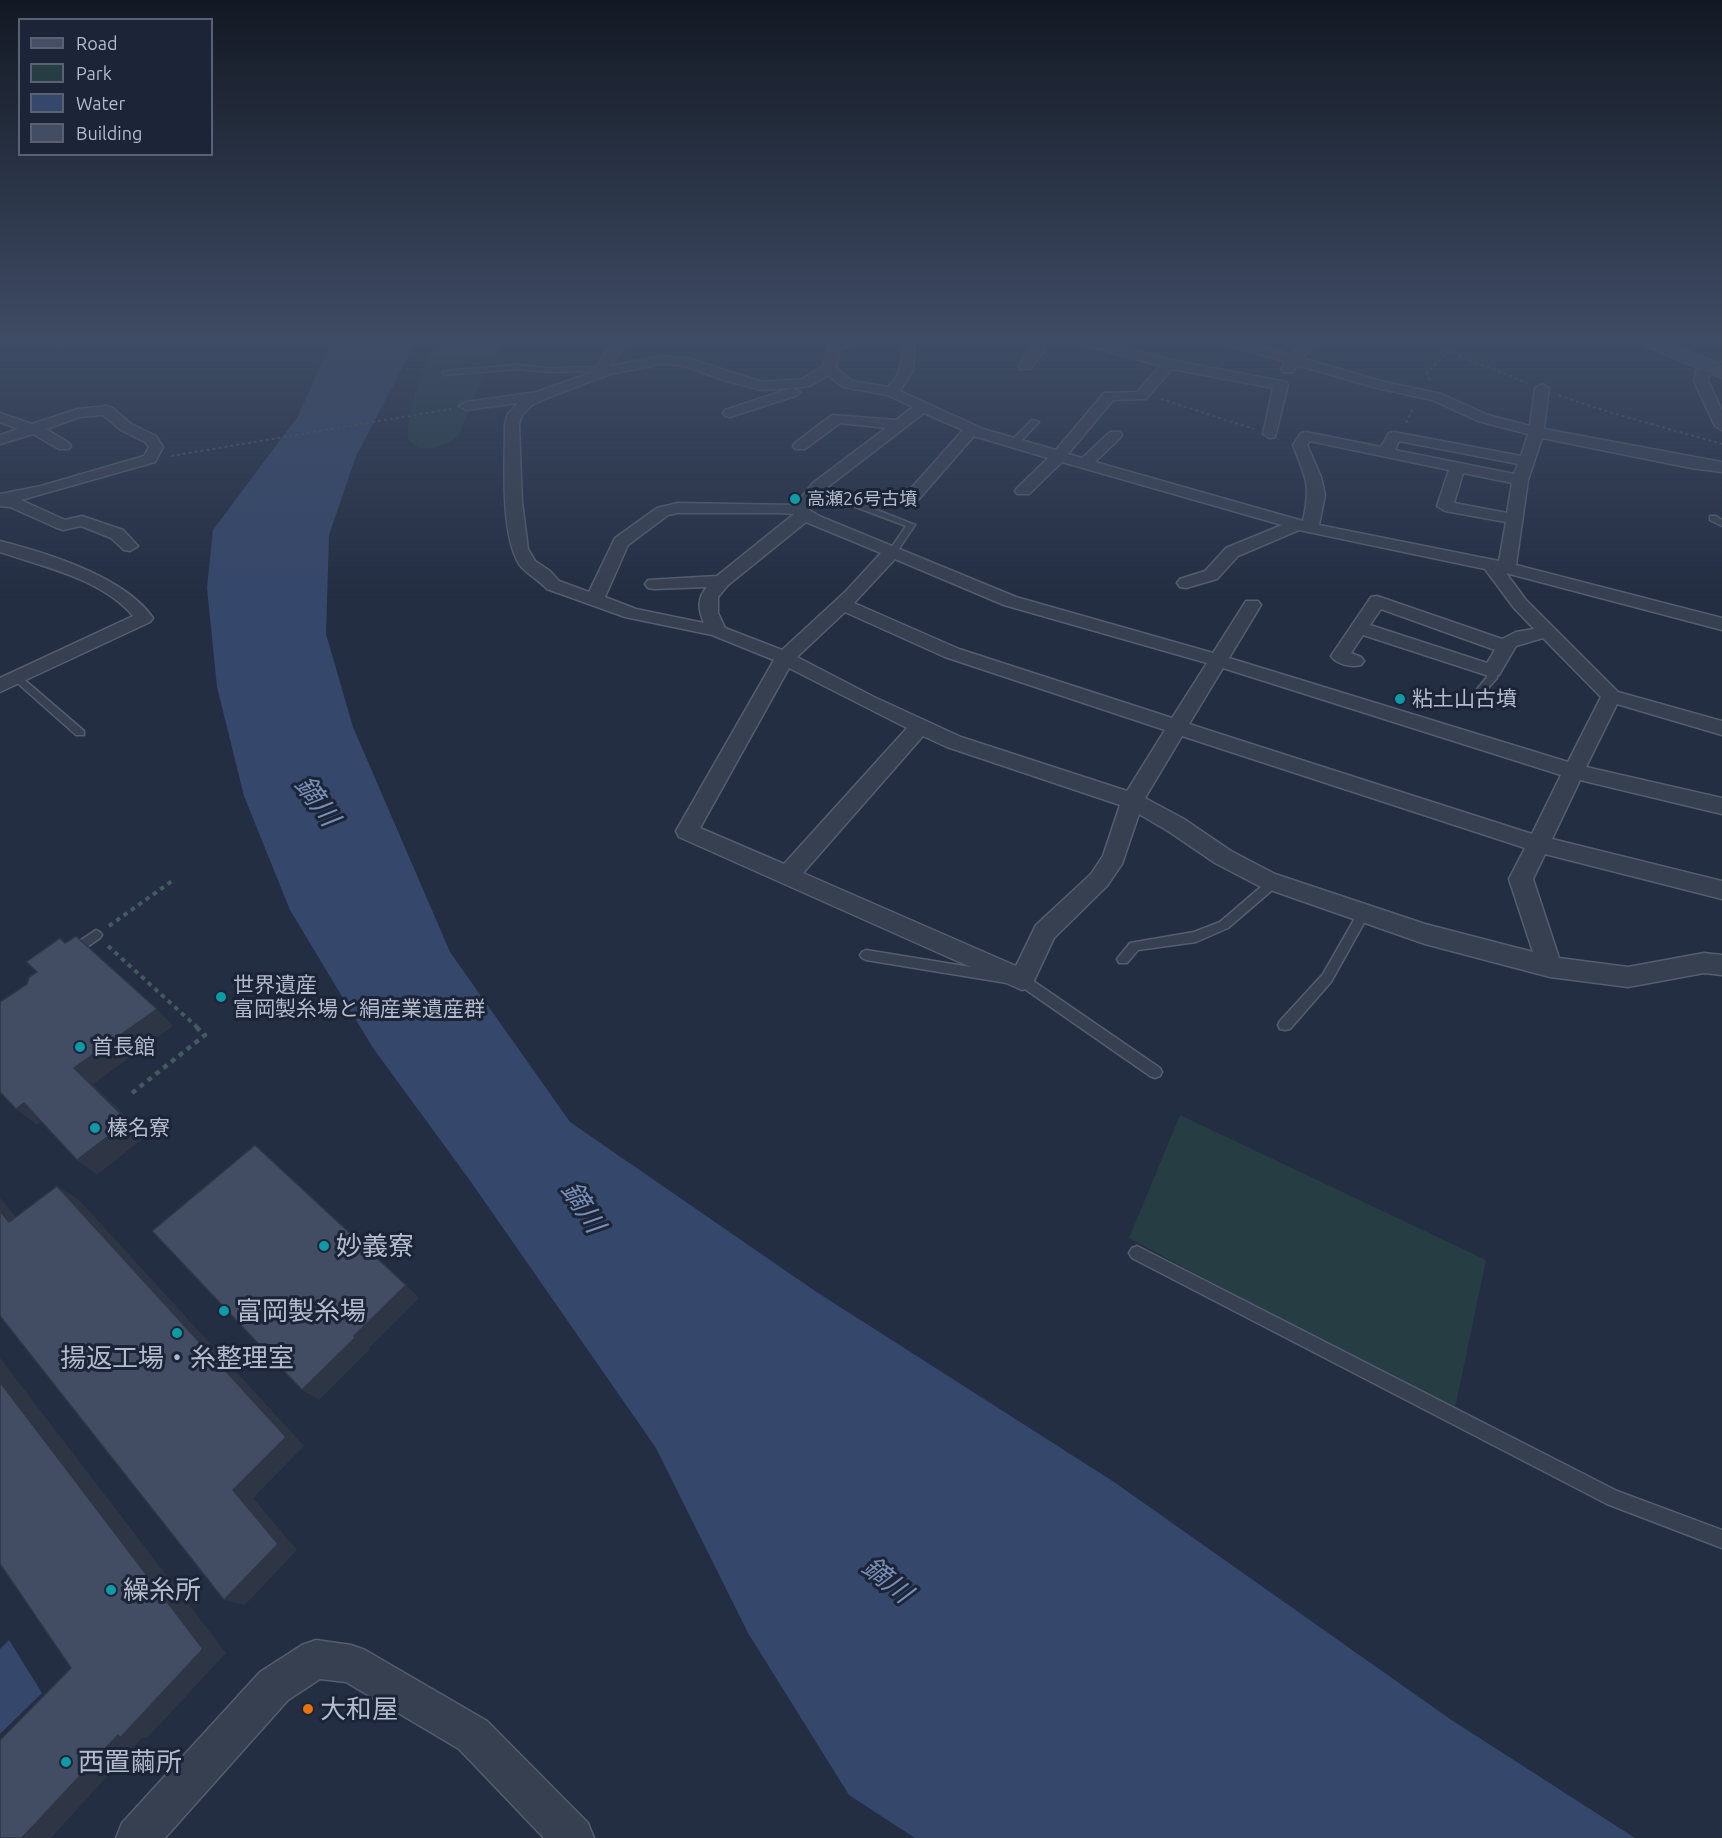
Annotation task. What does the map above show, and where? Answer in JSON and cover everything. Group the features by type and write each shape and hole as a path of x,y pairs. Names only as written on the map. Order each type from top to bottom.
{"street":[{"path":"0,440 33,428 64,446"},
{"path":"0,500 44,490 150,459 156,447 151,440 127,428"},
{"path":"512,428 514,502 520,549 528,564 544,575 553,585 594,601 671,623 717,631 785,658 954,742 1131,801 1176,825 1223,857 1274,882 1363,914 1425,934 1550,967 1628,977 1704,963 1722,965"},
{"path":"800,446 824,428"},
{"path":"717,631 709,614 709,596 802,512 816,489 895,428"},
{"path":"969,428 1083,465 1303,526 1499,566 1722,624"},
{"path":"1023,490 1058,457 1082,428"},
{"path":"1270,434 1271,428"},
{"path":"1520,428 1691,463 1722,467"},
{"path":"1537,428 1525,461 1513,519 1499,566 1520,604 1611,696 1722,728"},
{"path":"913,496 972,429"},
{"path":"1083,465 1115,435"},
{"path":"1186,583 1211,575 1232,552 1303,526 1317,495 1313,477 1300,445 1306,436 1520,480"},
{"path":"1386,453 1394,436 1525,461"},
{"path":"1457,468 1445,506 1513,519"},
{"path":"0,500 13,502 63,525 82,521 117,534 130,546"},
{"path":"594,601 621,542 663,511 678,508 756,507 802,512 1010,601 1216,660 1575,772 1722,806"},
{"path":"0,546 74,572 110,589 138,607 144,618 9,682"},
{"path":"893,551 785,658 687,831 1022,980 1045,932 1100,880 1114,858 1131,801 1252,604"},
{"path":"654,584 722,582"},
{"path":"1354,661 1340,656 1377,601 1506,647"},
{"path":"842,604 952,653 1177,727 1537,844 1722,890"},
{"path":"1359,628 1492,671 1509,642 1523,636 1546,632"},
{"path":"1550,967 1521,879 1611,696"},
{"path":"788,875 920,726"},
{"path":"137,1838 274,1686 316,1659 351,1664 473,1735 573,1838"}],"lane":[{"path":"1014,443 1029,428"},
{"path":"816,489 911,525 893,551"},
{"path":"1713,518 1722,524"},
{"path":"1477,695 1492,678 1492,671"},
{"path":"9,682 80,733"},
{"path":"1123,959 1134,946 1196,937 1224,925 1274,882"},
{"path":"1285,1025 1327,978 1363,914"},
{"path":"67,956 96,935"},
{"path":"866,955 1022,980 1155,1072"},
{"path":"1137,1253 1613,1498 1722,1539"}],"path":[{"path":"162,457 336,428"},
{"path":"1250,428 1270,434"},
{"path":"1668,428 1722,444"},
{"path":"132,1093 205,1035 96,935 172,881"}],"green space":[{"path":"408,428 462,428 459,435 449,443 434,448 418,448 408,440"},
{"path":"1180,1115 1486,1260 1454,1413 1129,1238"}],"water":[{"name":"鏑川","path":"289,428 371,428 356,456 329,535 326,634 353,727 450,952 570,1122 815,1291 1114,1482 1450,1719 1635,1838 915,1838 849,1795 748,1633 656,1448 471,1182 373,1048 290,910 244,796 217,687 207,588 213,530"},
{"path":"9,1640 42,1693 0,1734 0,1649"}],"building":[{"name":"首長館","path":"76,936 157,1009 74,1068 128,1121 77,1160 24,1103 16,1109 0,1092 0,1002 27,984 29,977 37,972 26,962 60,938 65,943"},
{"path":"255,1145 406,1285 302,1390 152,1231"},
{"path":"57,1186 286,1437 233,1490 278,1544 224,1600 0,1316 0,1211 9,1222"},
{"name":"繰糸所","path":"0,1382 203,1649 120,1738 118,1735 22,1838 0,1838 0,1740 71,1668 0,1564"}],"place":[{"name":"高瀬26号古墳","path":"795,499"},
{"name":"粘土山古墳","path":"1400,699"},
{"name":"世界遺産 富岡製糸場と絹産業遺産群","path":"221,997"},
{"name":"首長館","path":"80,1047"},
{"name":"榛名寮","path":"95,1128"},
{"name":"妙義寮","path":"324,1246"},
{"name":"富岡製糸場","path":"224,1311"},
{"name":"揚返工場・糸整理室","path":"177,1333"},
{"name":"繰糸所","path":"111,1590"},
{"name":"大和屋","path":"308,1709"},
{"name":"西置繭所","path":"66,1762"}]}
